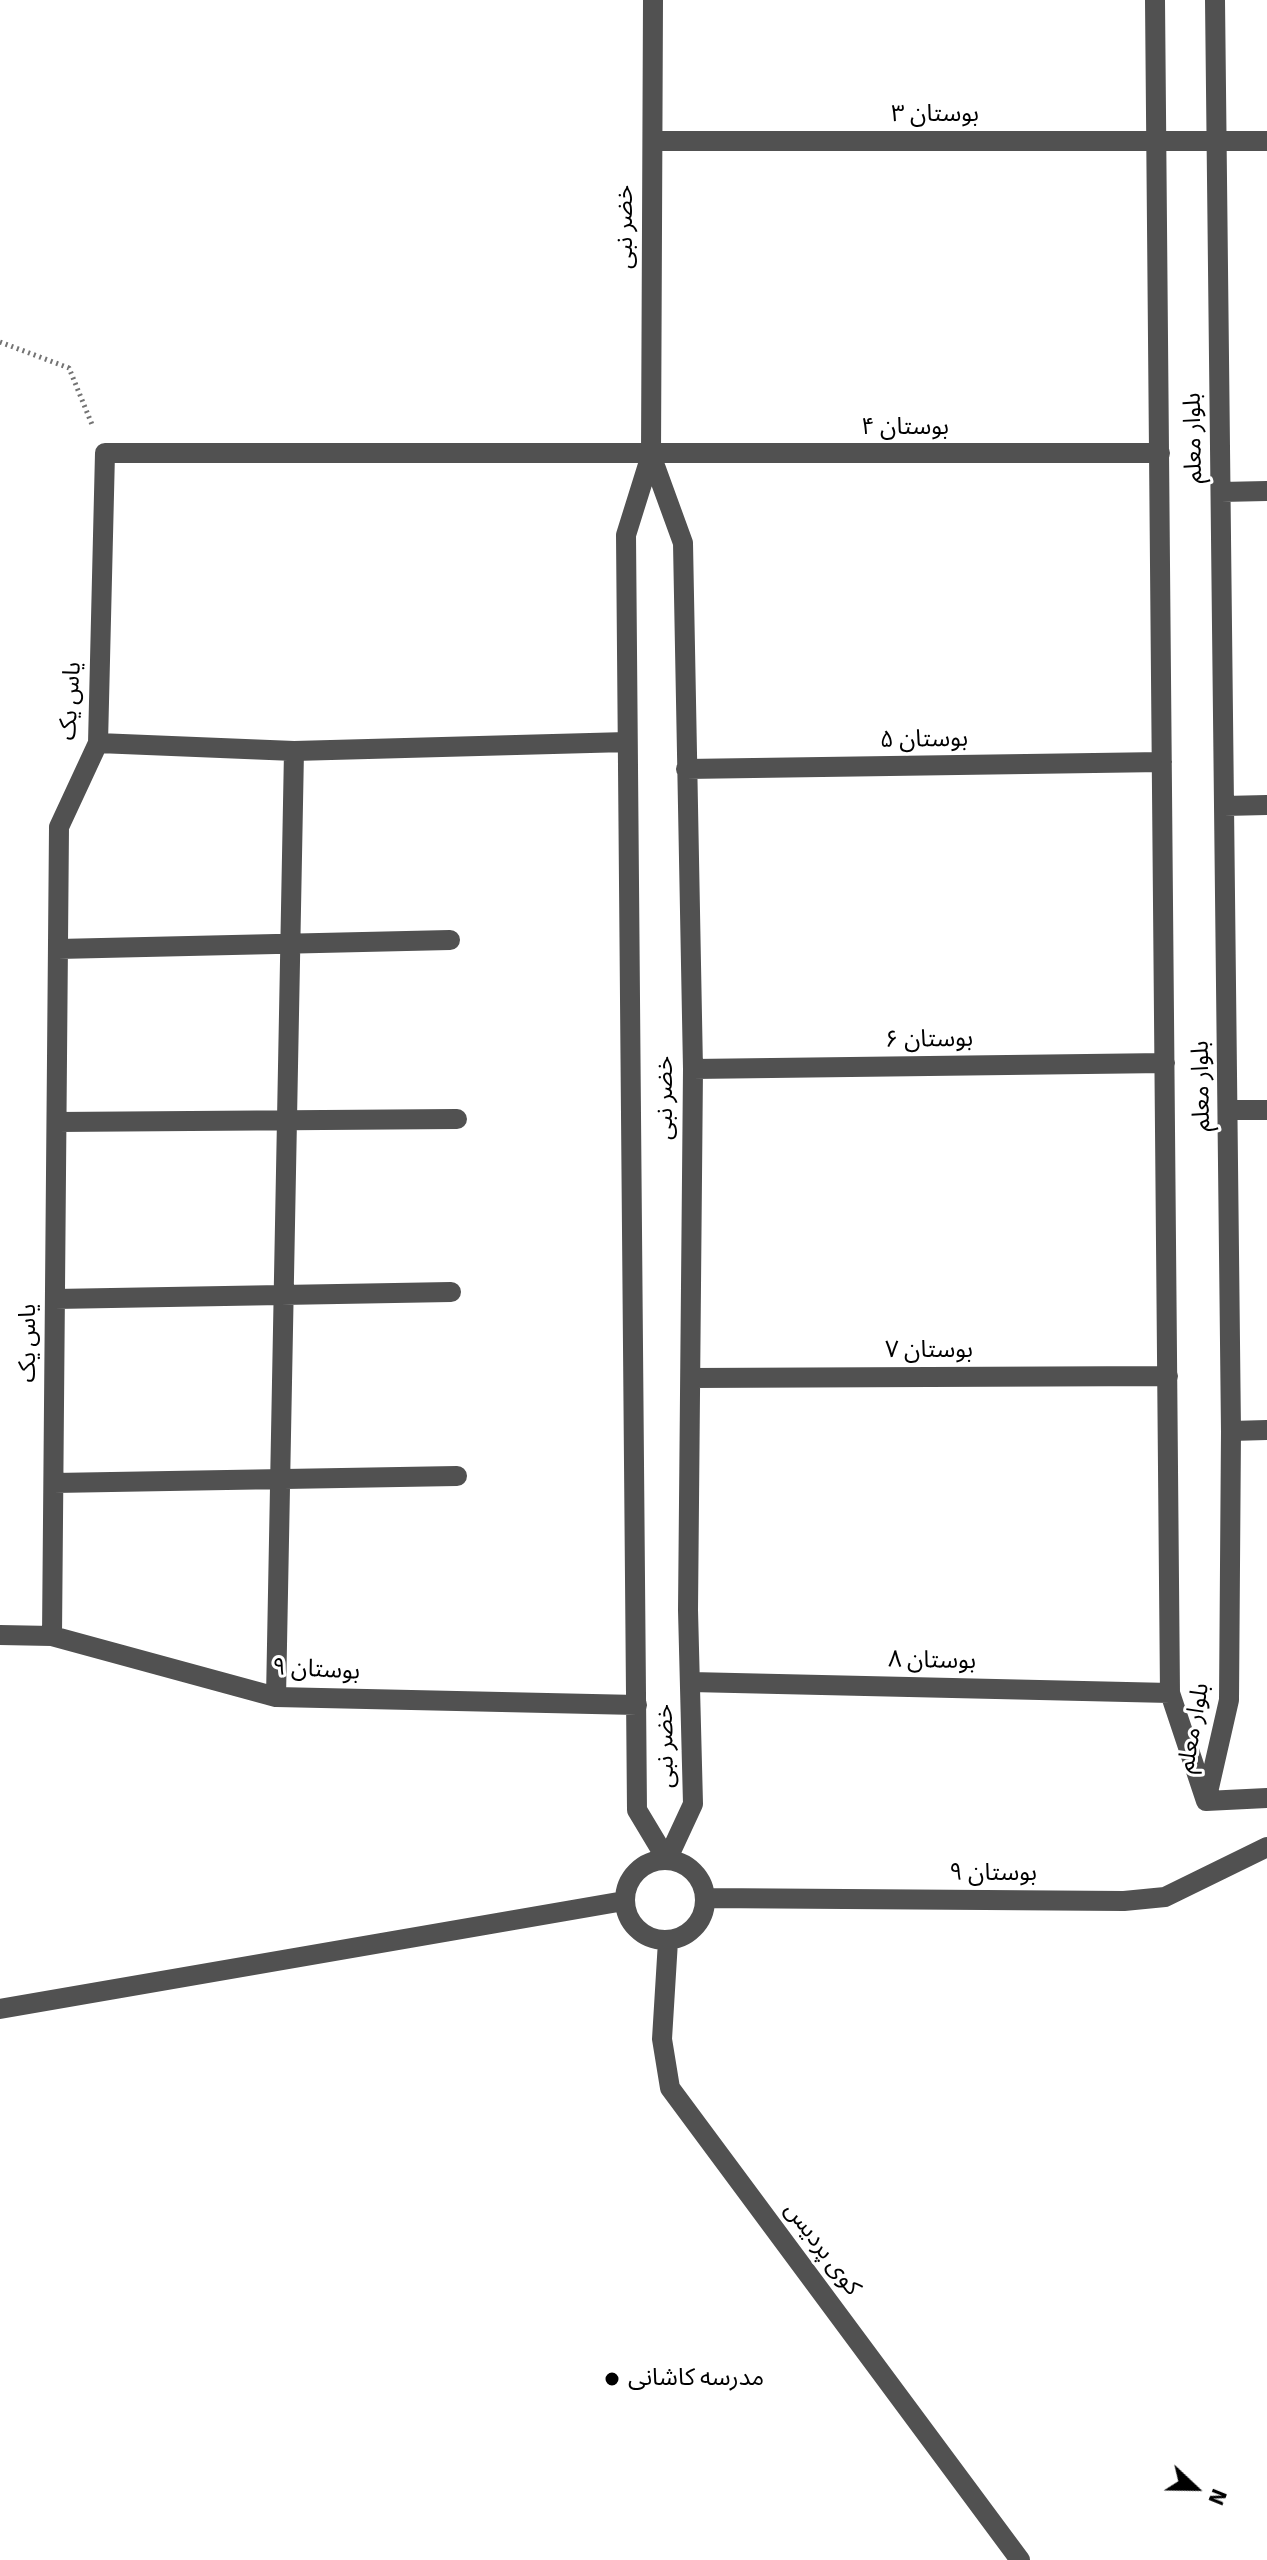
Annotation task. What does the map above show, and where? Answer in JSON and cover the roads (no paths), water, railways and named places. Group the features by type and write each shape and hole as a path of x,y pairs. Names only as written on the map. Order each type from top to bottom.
{"street":[{"name":"خضر نبی","path":"653,0 651,455 626,535 627,742 637,1810 667,1860"},
{"name":"بلوار معلم","path":"1155,0 1170,1693 1206,1801"},
{"name":"بلوار معلم","path":"1206,1801 1229,1700 1231,1431 1215,0"},
{"name":"بوستان ۳","path":"653,141 1267,141"},
{"name":"یاس یک","path":"52,1636 59,827 98,743 105,453 651,455"},
{"name":"بوستان ۴","path":"651,455 1160,453"},
{"name":"خضر نبی","path":"651,455 683,543 693,1069 688,1610 693,1804 667,1860"},
{"path":"1221,492 1267,491"},
{"path":"98,743 294,751 627,742"},
{"path":"276,1697 294,751"},
{"name":"بوستان ۵","path":"686,769 1162,762"},
{"path":"1224,806 1267,805"},
{"path":"58,949 450,940"},
{"name":"بوستان ۶","path":"693,1069 1165,1063"},
{"path":"1228,1110 1267,1110"},
{"path":"57,1122 457,1119"},
{"path":"55,1299 451,1292"},
{"name":"بوستان ۷","path":"691,1378 1168,1376"},
{"path":"1231,1431 1267,1430"},
{"path":"54,1483 457,1476"},
{"name":"بوستان ۹","path":"0,1635 52,1636 276,1697 637,1705"},
{"name":"بوستان ۸","path":"691,1682 1170,1693"},
{"path":"1206,1801 1267,1798"},
{"name":"بوستان ۹","path":"706,1898 1124,1901 1165,1897 1267,1847"},
{"path":"655,1860 674,1860 690,1867 702,1882 706,1898 702,1917 691,1932 668,1941 657,1941 640,1933 628,1919 624,1901 628,1883 639,1869 655,1860"},
{"path":"0,2009 624,1901"},
{"name":"کوی پردیس","path":"668,1941 662,2039 670,2088 1020,2560"}],"place":[{"name":"مدرسه کاشانی","path":"612,2379"}]}
